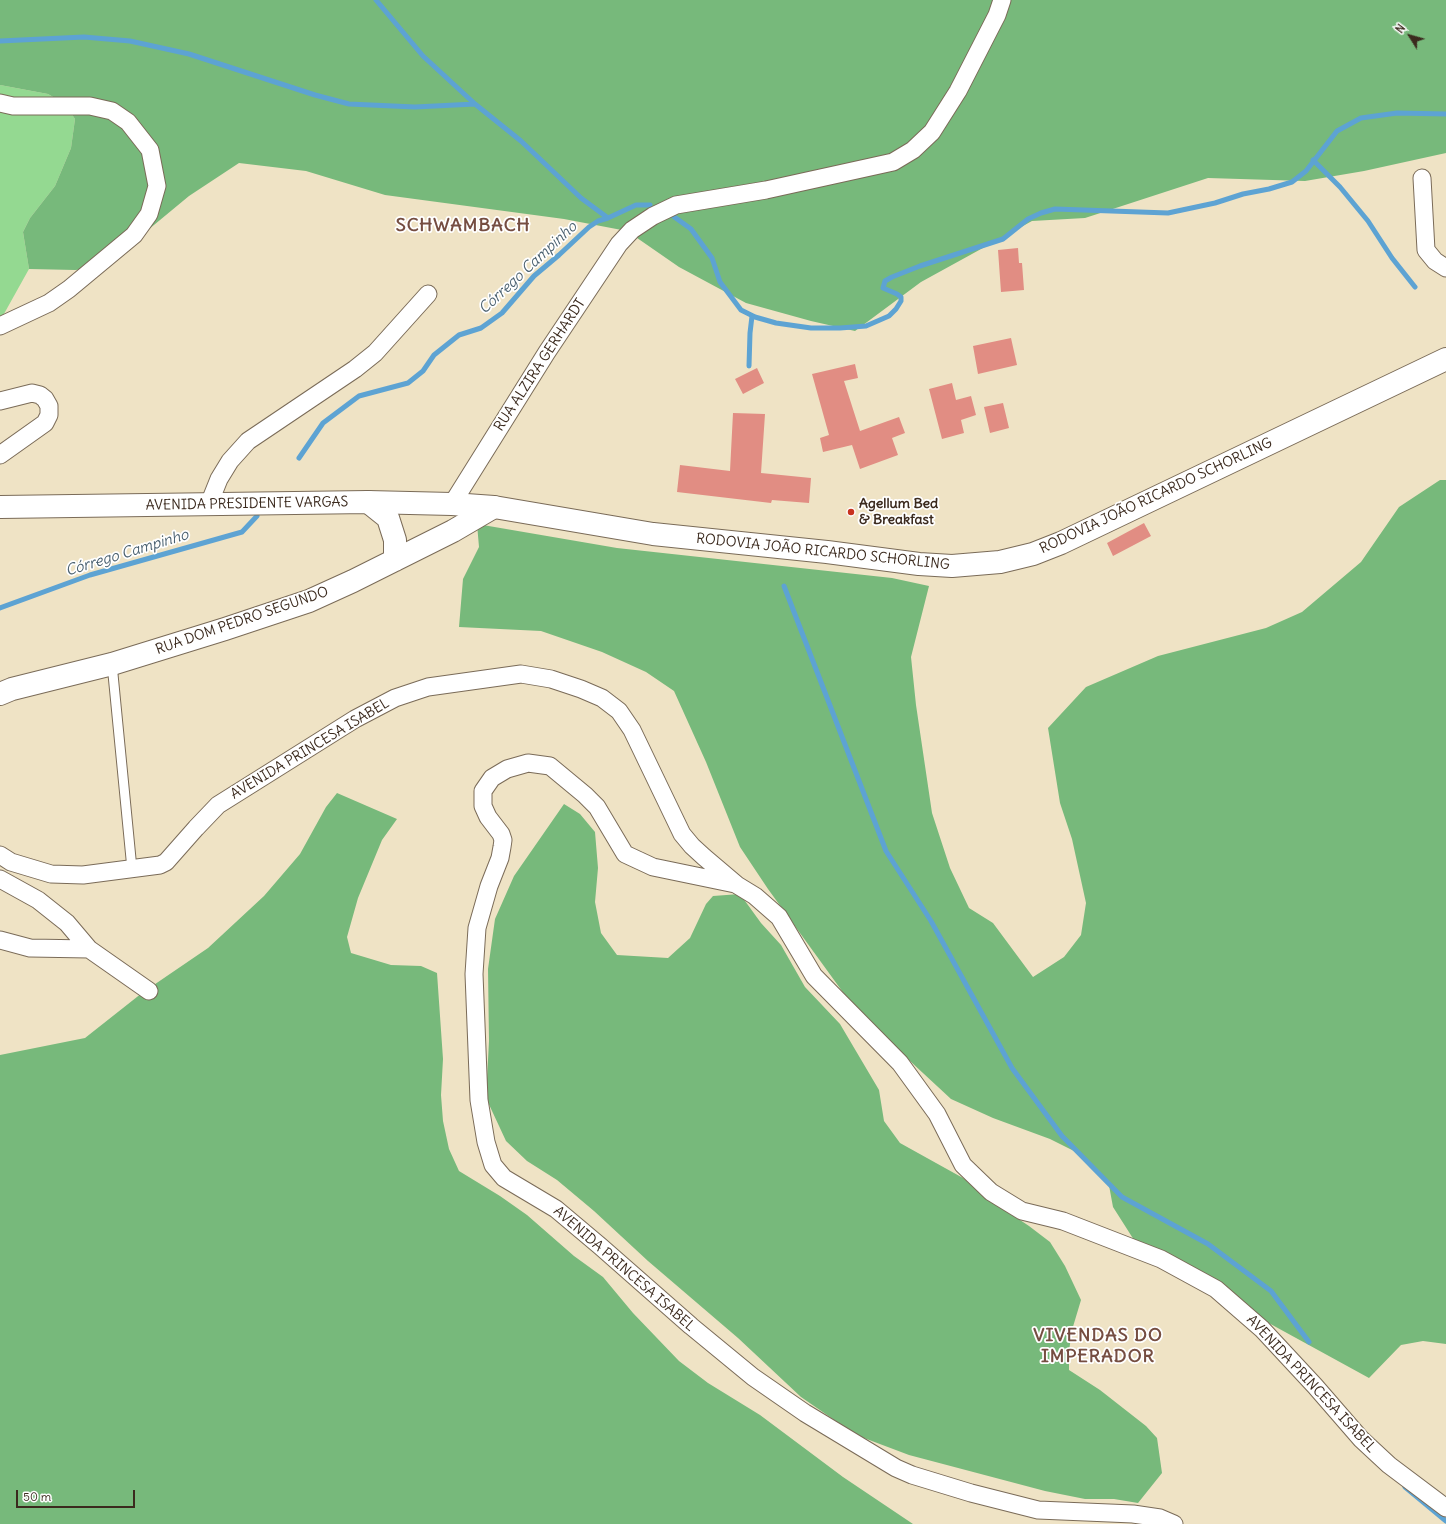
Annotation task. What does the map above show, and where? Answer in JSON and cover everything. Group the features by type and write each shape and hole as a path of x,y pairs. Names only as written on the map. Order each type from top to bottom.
{"main road":[{"name":"RODOVIA JOÃO RICARDO SCHORLING","path":"494,507 653,534 827,552 919,564 952,566 1000,562 1032,554 1061,543 1446,359"},
{"name":"AVENIDA PRESIDENTE VARGAS","path":"0,507 368,502 452,504 494,507"},
{"path":"368,502 388,518 396,540 395,560"},
{"name":"RUA DOM PEDRO SEGUNDO","path":"0,694 12,689 112,664 225,629 308,601 453,531 494,507"}],"street":[{"name":"RUA ALZIRA GERHARDT","path":"452,504 547,352 619,244 632,230 653,216 676,205 766,190 893,162 914,150 932,132 958,91 997,15 1002,0"},
{"path":"0,103 13,106 90,106 112,111 128,122 150,150 157,186 149,214 134,235 69,289 49,303 0,326"},
{"path":"1422,178 1426,250 1435,261 1446,268"},
{"path":"209,504 219,479 248,441 355,369 375,353 428,294"},
{"path":"0,401 32,393 40,395 45,399 49,406 49,415 45,423 0,455"},
{"name":"AVENIDA PRINCESA ISABEL","path":"0,855 11,862 51,874 83,875 109,870 132,869 160,865 166,862 218,805 356,719 395,698 428,687 521,674 551,679 602,698 618,711 632,730 682,834 704,857 737,885 756,896 779,917 814,976 900,1063 937,1114 963,1164 991,1192 1022,1211 1063,1221 1161,1259 1216,1289 1262,1329 1315,1386 1361,1440 1389,1465 1446,1508"},
{"name":"AVENIDA PRINCESA ISABEL","path":"737,885 653,867 626,854 596,807 585,795 550,766 528,763 507,769 492,778 483,791 483,806 488,817 501,834 503,840 500,858 489,886 478,928 474,974 479,1100 486,1142 493,1165 504,1178 556,1209 691,1326 754,1377 805,1412 896,1468 912,1475 971,1493 1038,1510 1134,1514 1160,1518 1174,1524"},
{"path":"0,879 38,900 67,923 89,949 149,991"},
{"path":"0,940 30,948 89,949"}],"lane":[{"path":"112,664 132,869"}],"green space":[{"path":"0,0 1446,0 1446,153 1364,171 1305,181 1208,178 1085,218 1032,221 921,282 855,331 811,321 746,303 679,267 627,231 564,219 385,195 306,171 239,163 189,196 102,268 75,270 29,269 23,232 30,218 55,186 71,148 75,119 65,104 48,94 0,85"},
{"path":"0,85 48,94 65,104 75,119 71,148 55,186 30,218 23,232 29,269 0,321"},
{"path":"1440,480 1446,480 1446,1344 1423,1341 1401,1345 1369,1378 1265,1321 1134,1240 1113,1207 1108,1180 1076,1152 1050,1139 993,1118 951,1099 850,1002 768,889 740,847 706,762 674,691 646,672 602,652 541,631 459,627 463,579 479,547 477,524 617,548 892,578 929,586 911,657 916,705 932,813 950,868 969,908 993,923 1033,977 1064,957 1081,935 1086,903 1072,839 1060,803 1048,728 1086,687 1158,656 1266,628 1302,612 1361,562 1399,507"},
{"path":"337,793 397,819 382,840 358,898 347,937 351,953 391,965 421,966 437,973 443,1059 441,1095 443,1121 449,1149 459,1171 500,1196 527,1215 574,1256 603,1277 633,1313 679,1361 708,1383 760,1415 843,1477 913,1524 0,1524 0,1055 85,1038 142,993 208,948 264,896 300,854 326,807"},
{"path":"564,804 580,814 595,832 598,868 595,902 601,933 617,955 668,958 690,938 706,904 713,896 740,894 761,923 781,945 805,987 840,1024 879,1090 884,1121 900,1143 963,1178 1050,1242 1065,1266 1081,1300 1072,1330 1069,1351 1069,1370 1100,1390 1146,1426 1157,1438 1162,1473 1138,1503 1114,1499 1085,1499 1045,1491 909,1455 856,1435 801,1397 738,1338 648,1261 594,1211 557,1180 527,1161 506,1141 486,1098 489,1041 488,969 495,919 514,876"}],"building":[{"path":"1018,248 1019,263 1022,263 1024,290 1001,292 998,250"},
{"path":"1011,338 1017,365 978,374 973,346"},
{"path":"855,364 858,378 844,381 860,431 899,417 905,433 892,438 898,455 860,469 852,445 823,452 820,438 829,435 812,374"},
{"path":"757,368 764,383 743,394 735,379"},
{"path":"952,383 956,400 971,396 976,415 961,420 964,433 942,439 929,389"},
{"path":"1003,403 1009,428 990,433 984,407"},
{"path":"733,413 765,414 761,473 811,478 809,503 772,500 771,503 677,492 680,465 730,471"},
{"path":"1144,523 1151,536 1113,556 1107,543"}],"waterway":[{"path":"376,0 423,56 475,104 521,141 581,198 608,218"},
{"path":"0,41 84,37 130,41 189,54 315,95 349,104 415,107 475,104"},
{"name":"Córrego Campinho","path":"673,216 691,229 712,258 720,282 741,310 755,317 776,323 811,328 866,326 889,316 901,301 901,297 897,294 883,288 885,281 920,266 1003,239 1028,219 1041,213 1055,209 1168,213 1215,203 1243,194 1269,189 1292,182 1306,171 1337,131 1361,118 1397,113 1446,114"},
{"path":"1313,160 1340,187 1368,221 1392,258 1415,287"},
{"name":"Córrego Campinho","path":"299,458 323,423 359,396 408,383 423,371 434,355 459,335 481,328 502,313 534,276 589,227 598,221 636,205 650,205"},
{"path":"749,366 752,316"},
{"name":"Córrego Campinho","path":"0,608 90,575 242,532 257,516"},
{"path":"784,586 886,851 931,921 1012,1068 1062,1136 1122,1197 1208,1244 1271,1291 1309,1342"},
{"path":"1405,1487 1446,1521"}],"place":[{"name":"Agellum Bed & Breakfast","path":"851,512"}],"district":[{"name":"SCHWAMBACH","path":"463,226"},
{"name":"VIVENDAS DO IMPERADOR","path":"1098,1346"}]}
